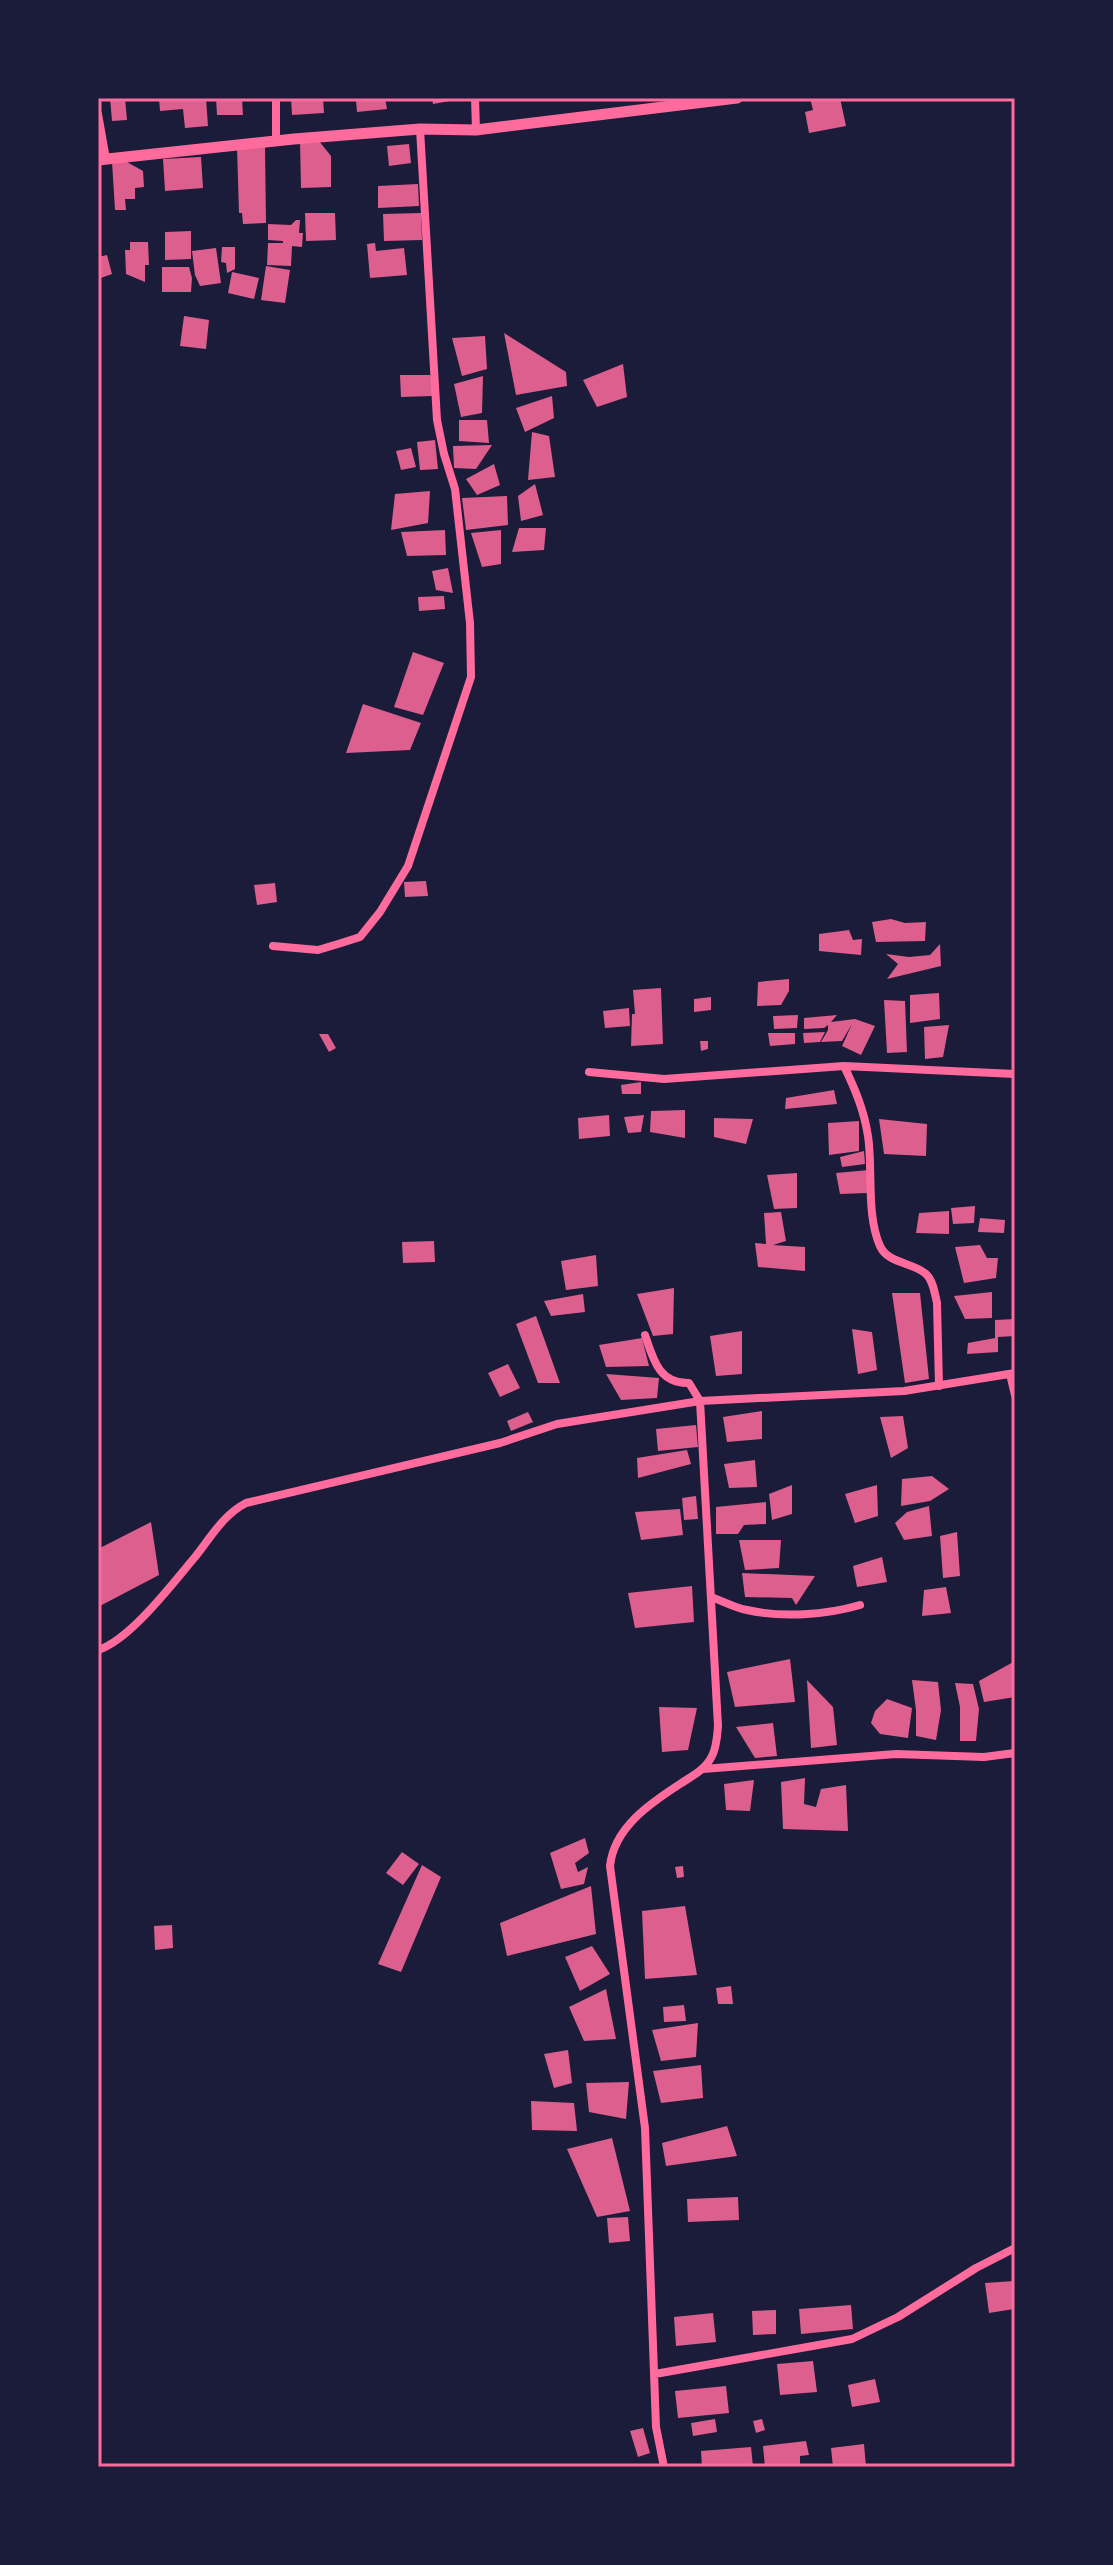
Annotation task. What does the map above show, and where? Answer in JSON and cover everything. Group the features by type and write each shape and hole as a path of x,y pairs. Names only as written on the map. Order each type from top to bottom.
{"street":[{"path":"276,98 276,142"},
{"path":"475,98 476,130"},
{"path":"98,114 102,160 420,129 476,130 730,99"},
{"path":"273,946 318,950 338,944 360,937 380,912 408,866 471,677 470,623 455,489 437,420 420,129"},
{"path":"844,1066 860,1099 868,1136 874,1225 879,1245 884,1254 927,1274 934,1290 939,1386"},
{"path":"589,1072 664,1079 844,1066 1015,1074"},
{"path":"645,1335 659,1370 675,1383 689,1383 700,1401 718,1726 717,1743 703,1769 639,1814 618,1837 610,1866 645,2128 656,2427 664,2467"},
{"path":"98,1650 111,1646 133,1628 195,1558 223,1520 246,1503 500,1443 557,1424 700,1401 904,1391 1012,1373 1015,1395"},
{"path":"711,1597 747,1610 798,1614 860,1605"},
{"path":"703,1769 896,1754 984,1757 1015,1753"},
{"path":"655,2374 852,2339 898,2317 976,2268 1015,2248"}],"building":[{"path":"110,98 125,98 127,120 112,121"},
{"path":"159,98 206,98 208,126 185,128 183,109 160,111"},
{"path":"216,98 242,98 243,115 217,115"},
{"path":"291,98 323,98 324,113 292,115"},
{"path":"385,98 387,109 357,112 356,100"},
{"path":"432,98 450,98 450,101 433,104"},
{"path":"810,98 840,98 846,126 809,133 805,112 813,110"},
{"path":"300,141 319,141 331,156 331,187 301,188"},
{"path":"409,144 411,163 389,166 387,146"},
{"path":"237,147 265,147 266,223 243,224 242,213 239,213"},
{"path":"201,157 203,188 165,191 163,159"},
{"path":"112,162 127,162 143,171 144,187 135,188 135,199 125,199 126,210 115,210"},
{"path":"98,173 101,173 101,198 98,198"},
{"path":"418,184 419,206 378,208 378,186"},
{"path":"305,213 335,213 336,240 306,241"},
{"path":"421,213 422,240 384,241 383,214"},
{"path":"300,220 299,233 303,233 302,247 292,246 291,266 267,265 268,243 283,243 268,240 268,224 291,225"},
{"path":"191,231 191,259 165,260 165,232"},
{"path":"130,242 148,242 149,265 145,265 145,282 126,274 125,250 130,250"},
{"path":"375,243 376,251 404,248 407,275 370,278 367,244"},
{"path":"222,247 235,247 235,269 227,273 226,263 221,262"},
{"path":"216,248 221,283 200,286 195,275 192,251"},
{"path":"107,255 112,274 98,279 98,257"},
{"path":"266,266 290,270 285,303 261,300"},
{"path":"162,267 189,267 191,292 162,292"},
{"path":"232,272 259,278 254,299 228,293"},
{"path":"184,316 209,320 206,349 180,346"},
{"path":"504,333 566,372 567,386 516,395"},
{"path":"485,336 487,369 462,376 452,338"},
{"path":"623,364 627,397 597,407 583,380"},
{"path":"400,375 432,375 432,396 401,397"},
{"path":"483,376 482,413 461,417 454,384"},
{"path":"552,396 554,418 525,432 516,408"},
{"path":"459,420 487,420 489,443 459,441"},
{"path":"532,432 549,436 555,477 528,480"},
{"path":"435,440 438,469 420,470 417,442"},
{"path":"492,445 476,469 454,468 453,446"},
{"path":"411,448 416,467 401,470 396,451"},
{"path":"494,464 500,485 477,495 466,479"},
{"path":"535,484 543,515 521,521 518,496"},
{"path":"430,491 428,523 391,530 395,494"},
{"path":"507,496 508,525 466,530 462,498"},
{"path":"519,528 546,528 544,550 512,552"},
{"path":"445,530 446,555 407,556 401,532"},
{"path":"501,530 501,564 482,567 471,533"},
{"path":"448,568 453,593 436,590 432,571"},
{"path":"444,596 445,609 419,611 418,597"},
{"path":"413,652 444,663 423,715 394,707"},
{"path":"363,704 421,723 410,750 346,753"},
{"path":"426,881 428,896 405,897 404,882"},
{"path":"275,883 277,902 257,905 254,885"},
{"path":"891,919 905,923 926,922 925,941 876,942 872,922"},
{"path":"849,930 853,940 862,939 861,955 819,951 819,934"},
{"path":"940,944 941,966 887,979 898,964 886,954 909,957 930,955"},
{"path":"789,979 789,991 781,1005 757,1006 758,982"},
{"path":"661,988 663,1044 631,1046 632,1014 635,1014 633,990"},
{"path":"939,993 940,1019 910,1023 910,995"},
{"path":"711,997 711,1010 694,1012 694,999"},
{"path":"884,1000 905,1001 907,1052 887,1053"},
{"path":"629,1008 630,1026 605,1028 603,1011"},
{"path":"798,1015 797,1028 774,1029 773,1016"},
{"path":"837,1015 831,1022 855,1019 875,1026 861,1055 842,1046 852,1024 842,1041 821,1042 828,1025 804,1029 804,1018"},
{"path":"949,1025 943,1057 925,1059 924,1027"},
{"path":"825,1032 820,1042 804,1043 803,1033"},
{"path":"768,1033 795,1033 795,1044 770,1046"},
{"path":"319,1034 328,1034 336,1048 329,1052"},
{"path":"700,1041 708,1041 708,1049 701,1051"},
{"path":"641,1082 641,1094 622,1094 621,1085"},
{"path":"834,1090 837,1104 785,1109 786,1098"},
{"path":"685,1110 685,1138 650,1132 651,1111"},
{"path":"609,1115 610,1136 579,1139 578,1118"},
{"path":"644,1115 641,1132 628,1133 624,1117"},
{"path":"714,1118 753,1119 746,1144 714,1137"},
{"path":"879,1119 927,1124 926,1156 884,1154"},
{"path":"859,1121 859,1151 829,1155 828,1123"},
{"path":"864,1151 865,1164 842,1167 840,1157"},
{"path":"869,1170 867,1193 840,1194 836,1173"},
{"path":"797,1173 797,1208 774,1209 767,1175"},
{"path":"975,1206 974,1223 953,1224 951,1208"},
{"path":"949,1211 949,1234 916,1233 919,1213"},
{"path":"781,1212 786,1241 773,1245 805,1247 805,1271 758,1267 755,1243 766,1244 764,1213"},
{"path":"980,1218 1005,1220 1004,1233 978,1232"},
{"path":"434,1241 435,1262 403,1263 402,1242"},
{"path":"980,1245 987,1258 998,1258 996,1278 964,1283 955,1247"},
{"path":"596,1255 598,1286 566,1290 561,1261"},
{"path":"674,1288 673,1334 653,1336 637,1294"},
{"path":"992,1292 992,1318 965,1319 954,1296"},
{"path":"892,1293 920,1293 929,1379 905,1383"},
{"path":"583,1294 585,1312 551,1316 544,1301"},
{"path":"536,1316 560,1383 538,1383 516,1324"},
{"path":"1015,1319 1015,1336 998,1337 998,1352 967,1354 968,1343 995,1338 995,1320"},
{"path":"852,1329 872,1332 877,1370 858,1374"},
{"path":"742,1331 742,1374 716,1376 710,1336"},
{"path":"642,1338 649,1366 606,1367 599,1345"},
{"path":"508,1364 520,1388 500,1397 488,1373"},
{"path":"606,1374 659,1378 657,1398 621,1400"},
{"path":"762,1411 762,1439 727,1442 723,1417"},
{"path":"528,1412 533,1422 511,1431 507,1421"},
{"path":"903,1416 908,1448 891,1458 880,1417"},
{"path":"696,1425 698,1447 658,1451 656,1429"},
{"path":"687,1450 691,1464 638,1478 637,1458"},
{"path":"755,1460 757,1487 729,1488 724,1464"},
{"path":"932,1476 949,1489 930,1501 901,1506 902,1479"},
{"path":"792,1485 792,1514 772,1520 769,1494"},
{"path":"877,1485 878,1516 855,1523 845,1494"},
{"path":"696,1496 698,1519 684,1520 682,1498"},
{"path":"766,1502 766,1524 744,1525 738,1534 716,1534 716,1507"},
{"path":"929,1506 932,1536 904,1540 895,1523 907,1512"},
{"path":"680,1509 683,1535 641,1540 635,1512"},
{"path":"151,1522 159,1575 98,1607 98,1549"},
{"path":"957,1532 960,1576 943,1578 940,1536"},
{"path":"739,1540 781,1540 779,1568 745,1570"},
{"path":"882,1557 887,1582 857,1587 853,1566"},
{"path":"742,1573 815,1576 796,1605 792,1598 745,1597"},
{"path":"692,1586 694,1622 635,1628 628,1593"},
{"path":"946,1587 951,1613 922,1616 924,1590"},
{"path":"790,1659 795,1702 735,1707 727,1672"},
{"path":"1015,1661 1015,1697 984,1702 979,1681"},
{"path":"807,1680 833,1707 837,1745 811,1748"},
{"path":"912,1680 938,1682 941,1710 936,1740 916,1736"},
{"path":"955,1683 973,1684 979,1709 976,1741 960,1741 960,1707"},
{"path":"887,1699 912,1708 908,1738 880,1734 871,1723 875,1711"},
{"path":"659,1707 697,1708 688,1750 662,1752"},
{"path":"773,1723 777,1756 755,1758 736,1727"},
{"path":"805,1778 804,1804 816,1807 821,1789 846,1785 848,1831 783,1829 781,1782"},
{"path":"754,1780 750,1811 726,1810 724,1784"},
{"path":"585,1838 589,1853 575,1863 578,1872 588,1867 584,1884 561,1889 550,1853"},
{"path":"402,1852 419,1864 403,1885 386,1873"},
{"path":"422,1865 441,1877 401,1972 378,1964"},
{"path":"683,1866 684,1877 677,1878 675,1867"},
{"path":"591,1886 596,1934 507,1956 500,1923"},
{"path":"685,1906 697,1975 645,1979 642,1911"},
{"path":"172,1925 173,1948 155,1950 154,1926"},
{"path":"592,1946 610,1974 580,1991 565,1957"},
{"path":"731,1986 733,2004 718,2004 716,1988"},
{"path":"606,1989 616,2039 584,2041 569,2007"},
{"path":"684,2005 686,2021 664,2022 663,2007"},
{"path":"698,2023 696,2057 661,2061 652,2030"},
{"path":"568,2050 572,2083 554,2088 544,2054"},
{"path":"701,2065 703,2098 661,2103 653,2071"},
{"path":"629,2082 626,2119 589,2112 586,2083"},
{"path":"531,2101 574,2103 577,2131 532,2130"},
{"path":"727,2126 737,2156 666,2166 662,2143"},
{"path":"612,2138 630,2211 597,2217 567,2149"},
{"path":"738,2197 739,2220 688,2222 687,2199"},
{"path":"628,2217 630,2241 609,2243 607,2218"},
{"path":"1014,2281 1014,2309 989,2313 985,2283"},
{"path":"851,2305 853,2329 801,2334 799,2309"},
{"path":"776,2310 776,2334 753,2335 752,2311"},
{"path":"713,2313 716,2342 676,2346 674,2317"},
{"path":"813,2361 817,2392 780,2395 777,2364"},
{"path":"875,2379 880,2402 852,2407 848,2385"},
{"path":"726,2386 729,2413 678,2418 675,2391"},
{"path":"715,2419 717,2432 693,2436 691,2423"},
{"path":"762,2419 765,2430 756,2433 753,2421"},
{"path":"643,2428 650,2453 638,2457 630,2431"},
{"path":"806,2441 809,2455 800,2456 800,2465 765,2467 763,2446"},
{"path":"864,2444 866,2467 833,2467 831,2448"},
{"path":"751,2447 753,2467 702,2467 701,2451"}]}
